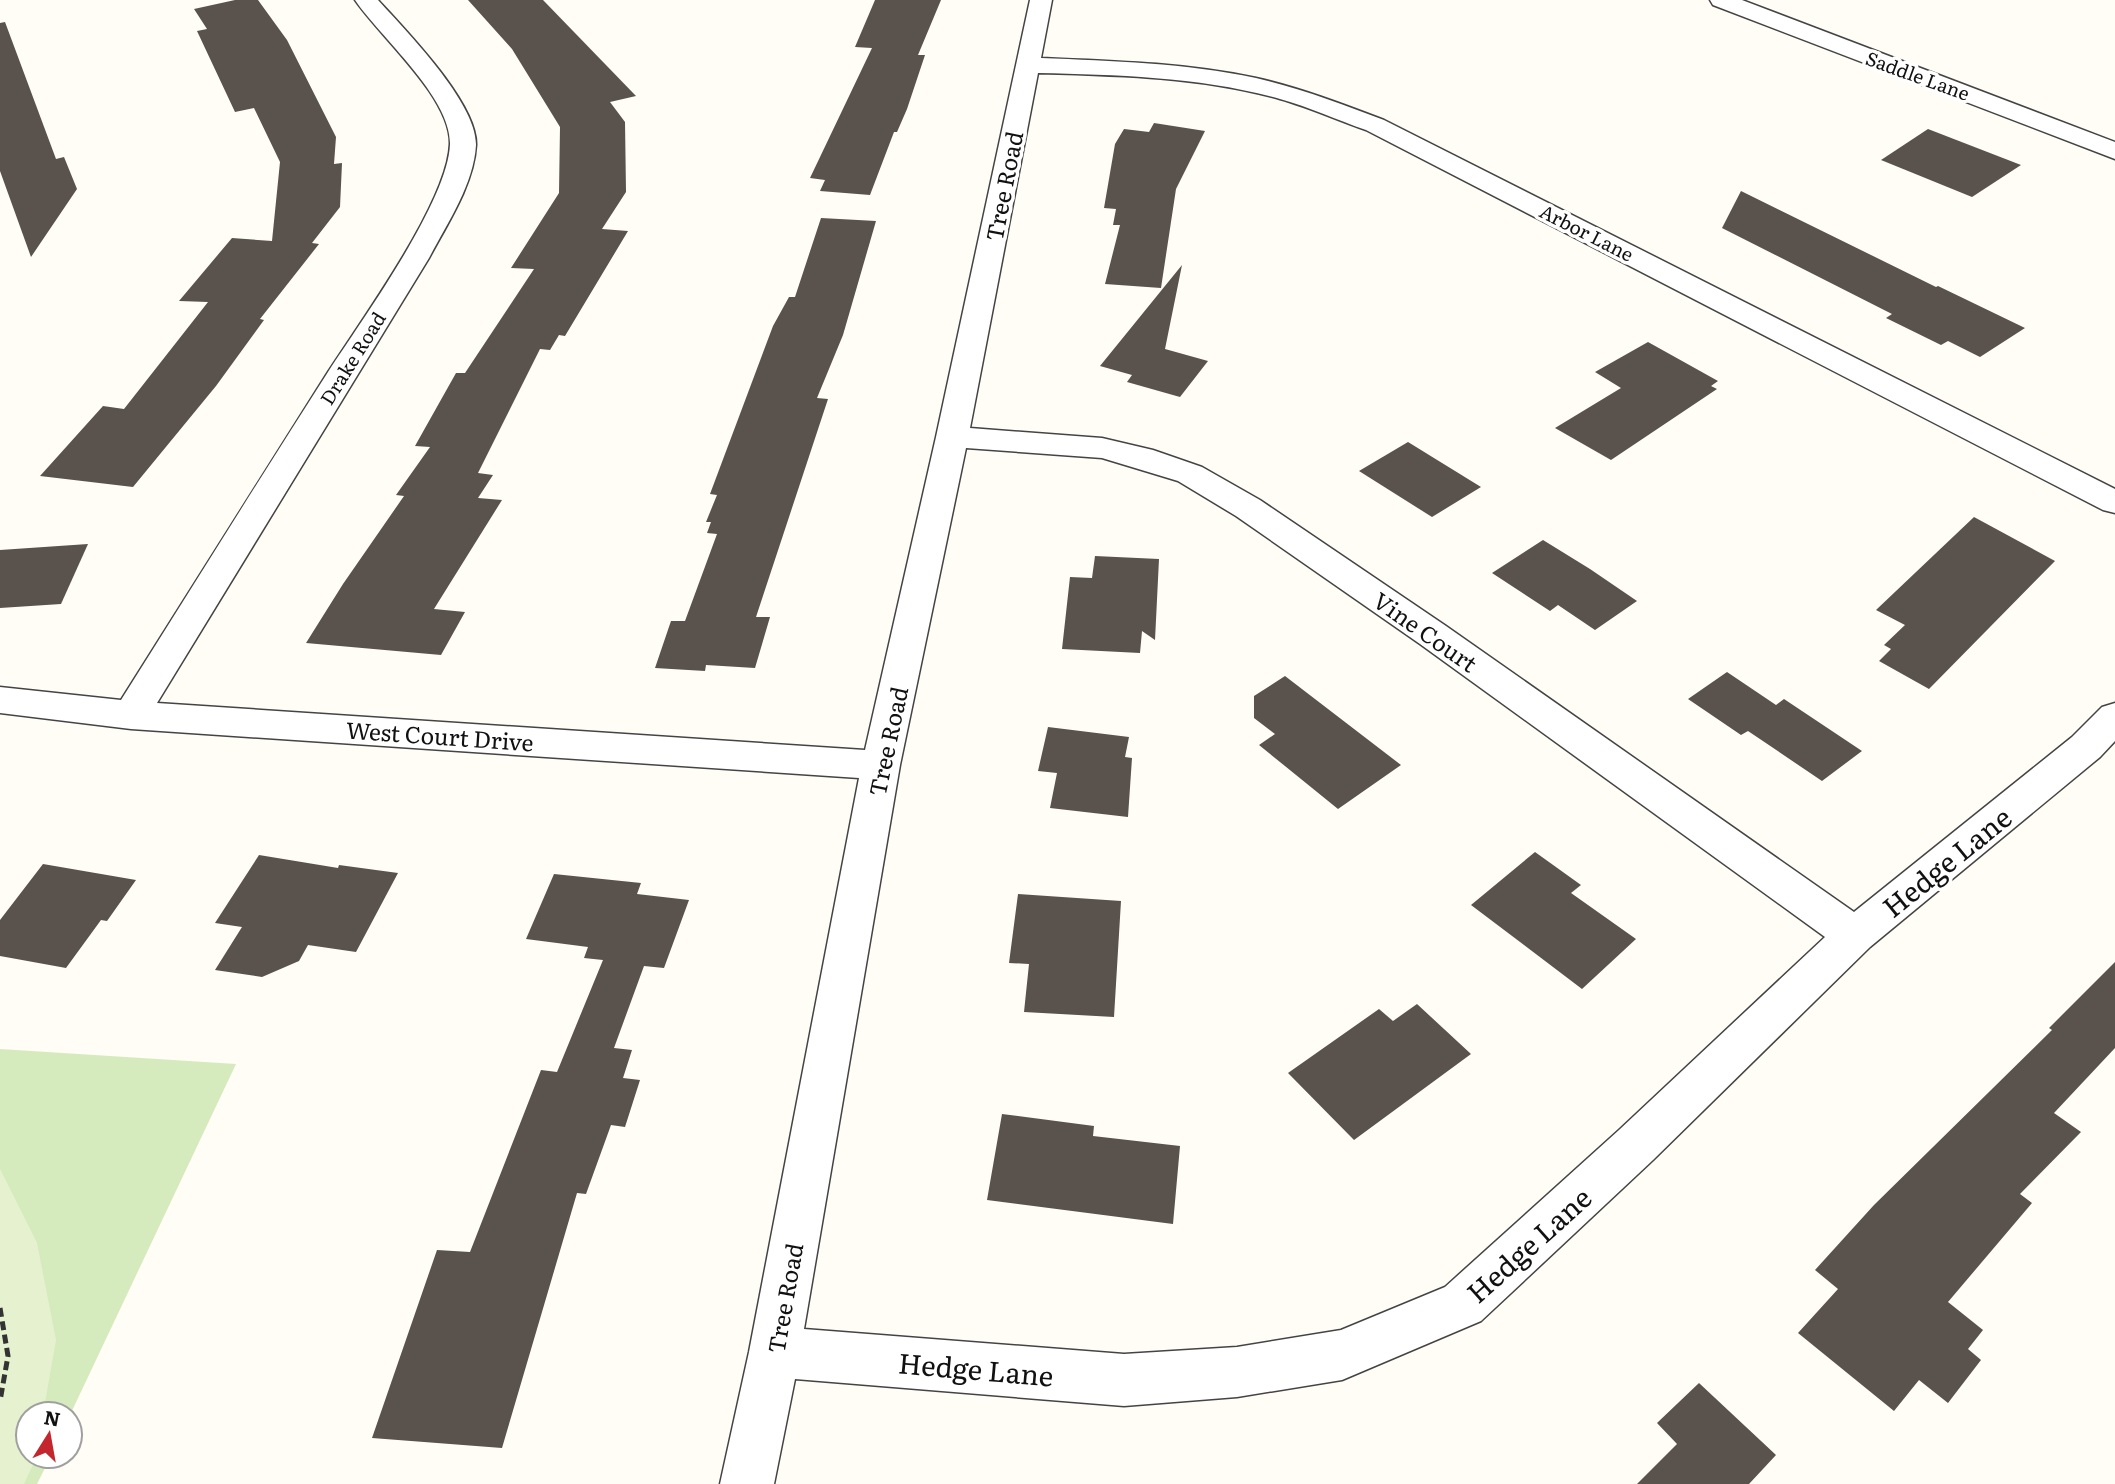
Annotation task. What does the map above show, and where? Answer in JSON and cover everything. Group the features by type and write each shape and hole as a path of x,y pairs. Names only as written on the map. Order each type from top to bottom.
{"street":[{"name":"Drake Road","path":"131,715 394,290 429,230 460,168 463,142 460,121 430,77 366,0"},
{"name":"Tree Road","path":"747,1484 775,1352 881,765 952,437 1041,0"},
{"name":"Saddle Lane","path":"1721,0 2115,151"},
{"name":"Arbor Lane","path":"1027,65 1110,68 1201,77 1286,94 1364,121 2115,502"},
{"name":"Vine Court","path":"952,437 1101,448 1141,457 1189,474 1248,508 1433,635 1855,935"},
{"name":"West Court Drive","path":"0,700 131,715 881,765"},
{"name":"Hedge Lane","path":"775,1352 1124,1380 1237,1372 1342,1355 1463,1304 1636,1145 1855,935 2086,747 2115,717"}],"path":[{"path":"0,1308 8,1356 0,1401"}],"green space":[{"path":"0,1049 236,1064 77,1400 14,1400 14,1470 44,1470 37,1484 0,1484"},
{"path":"0,1169 37,1243 56,1340 45,1400 14,1400 14,1470 30,1470 24,1484 0,1484"}],"building":[{"path":"235,0 258,0 287,40 336,137 334,164 342,163 340,207 312,243 319,244 260,319 264,320 216,386 133,487 40,476 103,406 124,409 208,302 179,301 232,238 272,241 280,162 254,108 235,112 197,31 207,29 194,9"},
{"path":"468,0 543,0 636,96 610,102 625,122 626,192 602,229 628,231 565,336 559,335 550,350 540,349 478,473 493,475 478,498 502,500 434,609 465,612 441,655 306,643 404,496 396,495 430,447 415,446 456,373 465,373 534,269 511,268 559,193 560,127 512,49"},
{"path":"875,0 941,0 918,55 925,55 907,109 897,132 894,132 870,195 820,191 825,180 810,178 872,48 855,47"},
{"path":"5,22 56,159 64,157 77,189 31,257 0,171 0,23"},
{"path":"1154,123 1205,131 1176,189 1161,288 1105,284 1120,225 1113,225 1116,209 1104,208 1115,144 1124,129 1149,132"},
{"path":"1928,129 2021,165 1972,197 1881,160"},
{"path":"1741,191 2025,328 1980,357 1948,341 1941,345 1886,318 1892,314 1722,228"},
{"path":"821,218 876,221 843,335 817,398 828,399 756,617 770,617 755,668 706,665 705,671 655,668 671,621 685,621 717,534 707,533 711,522 706,522 717,495 710,494 773,326 789,297 795,297"},
{"path":"1182,265 1165,349 1208,361 1180,397 1127,382 1132,375 1100,366"},
{"path":"1648,342 1718,381 1711,386 1717,389 1611,460 1555,428 1621,388 1595,372"},
{"path":"1408,442 1481,487 1432,517 1359,471"},
{"path":"1974,517 2055,561 1929,689 1879,661 1891,649 1884,645 1905,625 1876,610"},
{"path":"1543,540 1637,601 1595,630 1558,605 1550,611 1492,573"},
{"path":"88,544 61,604 0,608 0,550"},
{"path":"1095,556 1159,559 1155,640 1142,631 1140,653 1062,649 1070,577 1092,578"},
{"path":"1727,672 1776,705 1784,699 1862,751 1822,781 1748,731 1741,735 1688,699"},
{"path":"1285,676 1401,765 1338,809 1259,745 1275,734 1254,718 1254,696"},
{"path":"1048,727 1129,737 1125,757 1132,758 1128,817 1050,808 1057,773 1038,771"},
{"path":"1535,852 1581,885 1571,893 1636,939 1582,989 1471,905"},
{"path":"259,855 338,868 339,865 398,873 356,952 308,945 299,961 262,977 215,970 242,927 215,923"},
{"path":"43,864 136,880 107,921 101,920 66,968 0,956 0,920"},
{"path":"554,874 641,883 637,894 689,900 664,968 644,966 614,1048 632,1050 623,1078 640,1080 625,1127 611,1125 586,1194 577,1193 502,1448 372,1438 437,1250 470,1252 541,1070 557,1072 603,960 584,958 588,947 526,939"},
{"path":"1018,894 1121,901 1114,1017 1024,1012 1029,964 1009,963"},
{"path":"2115,962 2115,1048 2054,1113 2081,1132 2020,1194 2032,1203 1948,1302 1983,1330 1968,1349 1981,1360 1948,1403 1919,1380 1894,1411 1798,1333 1838,1289 1815,1270 1874,1205 2052,1030 2049,1028"},
{"path":"1417,1004 1471,1054 1354,1140 1288,1073 1379,1009 1393,1021"},
{"path":"1002,1114 1094,1126 1093,1136 1180,1146 1173,1224 987,1200"},
{"path":"1699,1383 1776,1455 1749,1484 1637,1484 1677,1444 1657,1423"}]}
